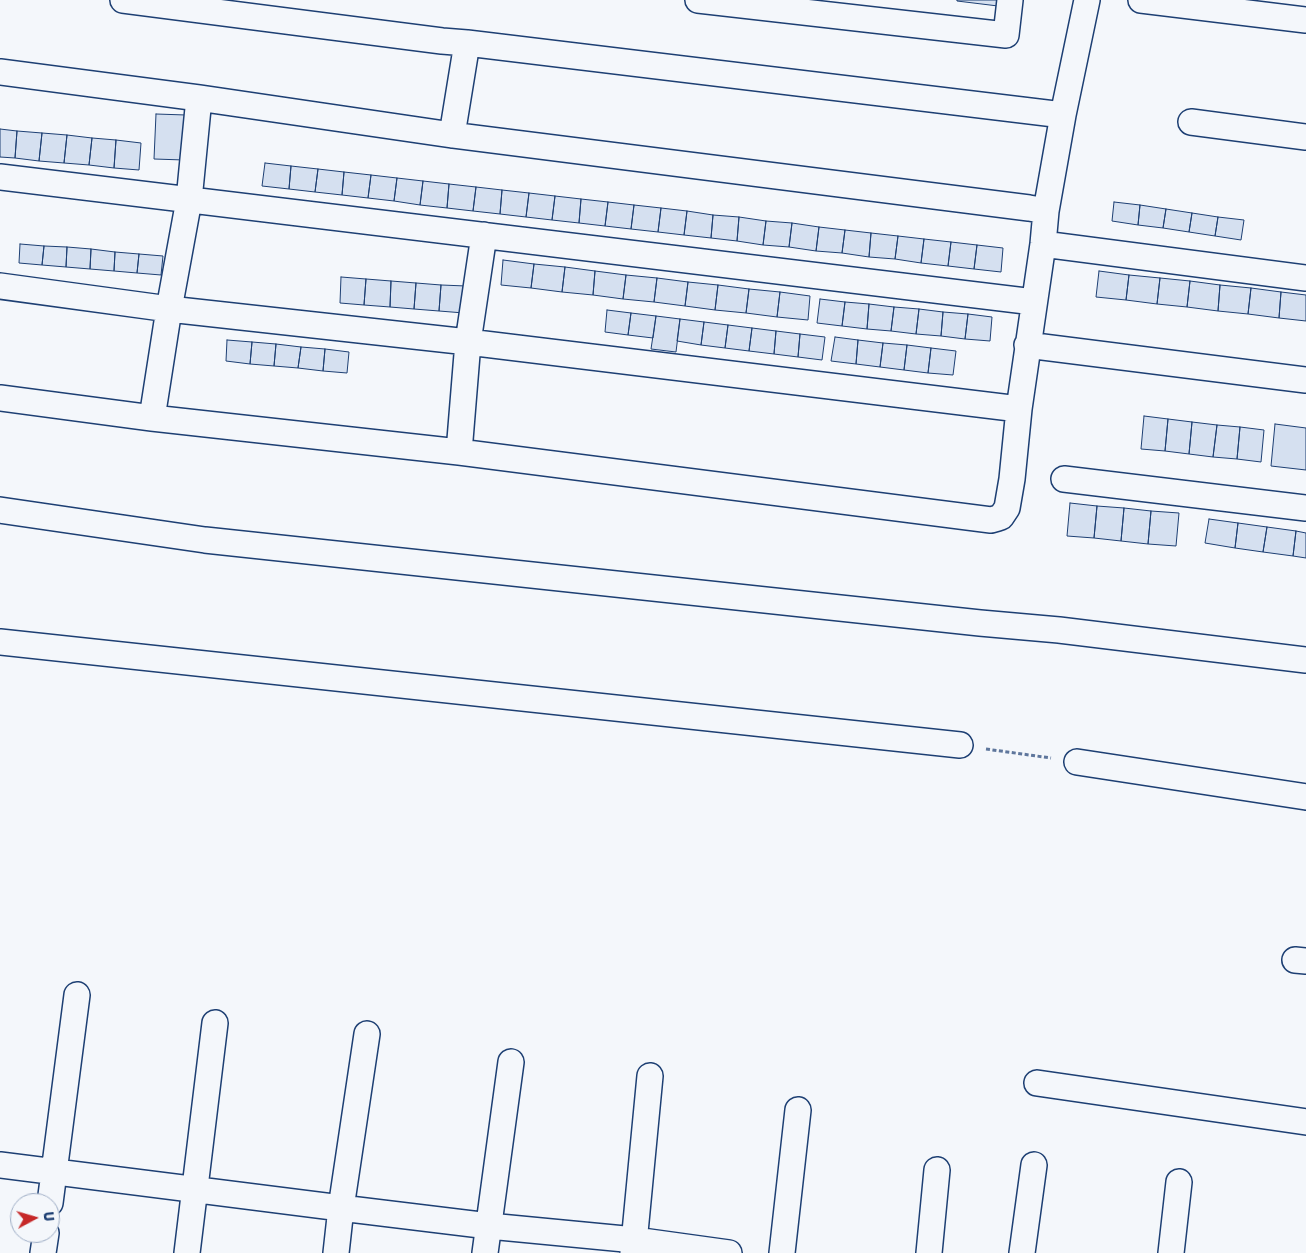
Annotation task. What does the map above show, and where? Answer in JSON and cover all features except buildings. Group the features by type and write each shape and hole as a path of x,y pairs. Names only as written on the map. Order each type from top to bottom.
{"street":[{"path":"122,0 1063,116"},
{"path":"698,0 776,4 1006,35 1010,0"},
{"path":"0,398 152,418 459,452 991,520 1001,517 1007,508 1012,479 1027,345 1043,244 1046,211 1087,0"},
{"path":"1141,0 1306,20"},
{"path":"452,135 467,42"},
{"path":"0,72 199,98 452,135 1046,211"},
{"path":"152,418 189,200 199,98"},
{"path":"1191,122 1306,137"},
{"path":"0,177 1034,302"},
{"path":"459,452 468,342 484,235"},
{"path":"1043,244 1306,278"},
{"path":"0,286 170,309 468,342 1019,409"},
{"path":"1027,345 1306,380"},
{"path":"1064,479 1306,508"},
{"path":"0,510 205,540 1059,630 1306,660"},
{"path":"0,642 960,745"},
{"path":"1077,762 1306,797"},
{"path":"51,1193 77,995"},
{"path":"187,1253 215,1023"},
{"path":"336,1253 367,1034"},
{"path":"485,1253 511,1062"},
{"path":"634,1247 650,1076"},
{"path":"1037,1083 1306,1122"},
{"path":"782,1253 798,1110"},
{"path":"0,1165 489,1226 634,1247 729,1253"},
{"path":"1022,1253 1034,1165"},
{"path":"929,1253 937,1170"},
{"path":"1171,1253 1179,1182"}],"path":[{"path":"960,745 1077,762"}]}
